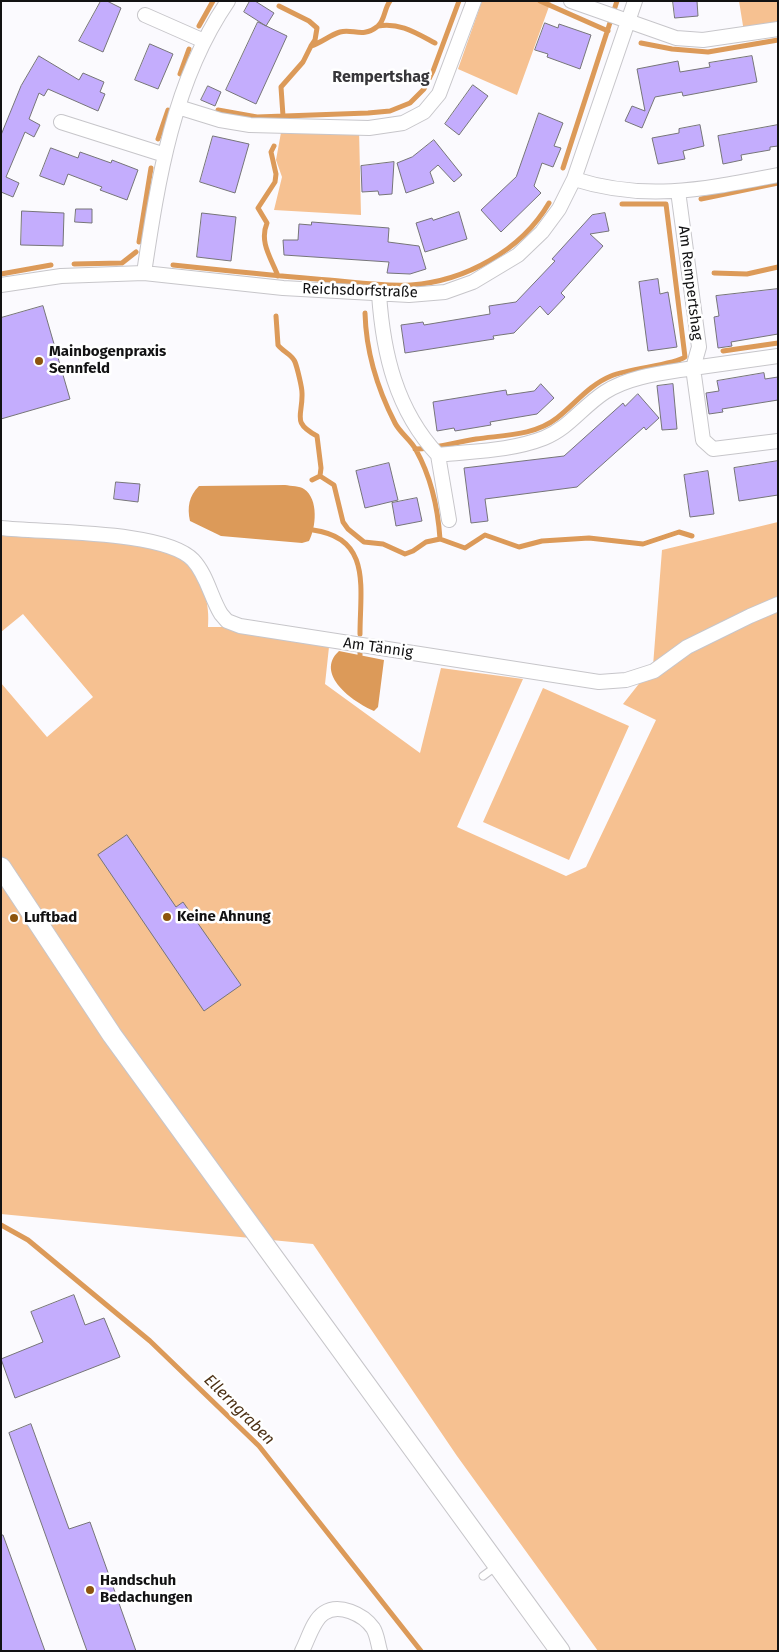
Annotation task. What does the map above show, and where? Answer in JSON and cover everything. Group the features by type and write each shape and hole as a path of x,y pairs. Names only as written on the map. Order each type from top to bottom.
{"main road":[{"path":"1,867 112,1035 490,1570 560,1651"}],"street":[{"path":"144,273 154,202 178,107 204,41 228,1"},
{"path":"178,107 220,120 250,125 369,128 403,123 424,112 439,94 474,1"},
{"path":"571,1 676,38 703,40 778,29"},
{"name":"Reichsdorfstraße","path":"1,285 61,276 144,273 283,288 409,296 445,292 473,282 518,255 542,232 558,209 574,179 634,1"},
{"path":"144,15 204,41"},
{"path":"61,122 165,155"},
{"path":"574,179 602,188 627,192 678,191 778,175"},
{"name":"Am Rempertshag","path":"678,191 699,347 693,368"},
{"path":"379,294 386,355 400,398 422,438 438,455 449,520"},
{"path":"438,455 526,444 544,438 562,429 603,393 615,386 648,376 778,356"},
{"path":"693,368 704,440 707,446 713,449 778,441"},
{"name":"Am Tännig","path":"1,528 127,538 174,547 185,553 198,566 221,614 227,621 240,626 599,682 626,680 654,671 687,647 778,604"},
{"path":"302,1651 323,1614 335,1609 350,1611 362,1617 373,1629 380,1651"}],"shaded area":[{"path":"482,1 551,1 517,95 458,69"},
{"path":"739,1 778,1 778,26 744,32"},
{"path":"282,127 359,129 361,215 274,210 282,177 276,160"},
{"path":"285,485 302,488 309,494 312,500 315,514 309,541 302,543 221,536 190,521 190,502 199,486"},
{"path":"778,522 778,1651 598,1651 457,1456 313,1244 1,1214 1,683 47,737 93,697 23,614 1,632 1,531 70,535 123,541 169,552 184,561 201,583 207,601 208,627 228,627 329,647 325,684 420,753 441,668 523,679 457,827 566,876 586,867 656,720 623,704 653,666 662,550"},
{"path":"339,651 384,660 378,707 374,711 347,694 334,678 331,669 332,660"},
{"path":"543,688 629,726 569,860 483,822"}],"building":[{"path":"101,1 107,1 121,8 103,52 79,41"},
{"path":"250,1 255,1 274,13 266,26 244,12"},
{"path":"673,1 697,1 698,16 675,18"},
{"path":"258,22 287,36 256,104 226,90"},
{"path":"545,23 558,28 559,24 591,35 580,69 547,57 548,54 535,50"},
{"path":"150,44 173,54 158,89 135,80"},
{"path":"39,56 79,80 83,73 104,82 100,92 105,94 98,111 48,89 44,96 39,93 29,119 40,125 34,137 25,132 6,177 19,183 13,197 1,192 1,135 21,86"},
{"path":"752,56 757,82 683,96 682,92 655,97 642,128 625,121 632,106 645,111 637,69 678,61 680,72 710,67 709,63"},
{"path":"473,85 488,96 459,135 445,124"},
{"path":"208,86 221,92 215,106 201,100"},
{"path":"539,113 563,123 554,146 561,148 553,167 542,163 534,186 541,193 501,232 481,210 516,177"},
{"path":"700,125 704,146 683,151 685,159 658,164 652,138 679,133 679,129"},
{"path":"778,125 778,146 770,147 770,150 741,155 742,160 723,164 718,136"},
{"path":"213,136 249,144 235,193 200,182"},
{"path":"434,140 462,175 454,182 438,165 430,172 434,183 406,193 397,163 412,157"},
{"path":"51,148 78,158 80,152 111,163 112,160 138,170 127,200 100,190 102,187 68,174 64,185 40,176"},
{"path":"394,162 392,194 379,195 378,191 362,192 361,166"},
{"path":"76,209 92,209 92,223 75,222"},
{"path":"22,211 64,213 63,246 21,245"},
{"path":"459,212 467,239 425,252 416,223"},
{"path":"202,213 236,217 231,261 197,257"},
{"path":"605,213 609,231 590,234 603,246 561,293 565,297 548,315 540,306 514,333 493,336 494,339 405,353 401,325 423,322 424,325 490,314 489,306 516,302 555,261 552,259 592,215"},
{"path":"312,222 389,228 388,242 419,246 426,269 410,274 387,273 389,262 284,255 283,240 298,240 299,224 311,225"},
{"path":"658,279 660,294 668,292 677,347 648,351 639,282"},
{"path":"778,289 778,334 731,342 732,346 718,348 714,317 719,316 716,296"},
{"name":"Mainbogenpraxis Sennfeld","path":"43,306 70,399 1,419 1,318"},
{"path":"764,373 765,379 778,377 778,400 722,409 723,412 709,414 706,393 719,391 717,381"},
{"path":"541,384 554,398 537,414 490,422 491,425 455,431 454,428 437,431 433,402 506,390 507,395 534,391"},
{"path":"673,384 677,429 662,430 657,386"},
{"path":"638,394 659,418 646,430 644,427 577,487 485,499 488,521 471,523 464,468 564,456 623,403 625,406"},
{"path":"778,461 778,495 739,501 734,468"},
{"path":"389,463 398,500 365,508 356,471"},
{"path":"708,471 714,514 690,517 684,475"},
{"path":"116,482 140,484 138,502 114,499"},
{"path":"417,498 422,521 396,526 392,503"},
{"name":"Keine Ahnung","path":"127,835 176,907 183,902 241,985 204,1011 98,855"},
{"path":"74,1295 85,1325 104,1318 120,1357 15,1398 1,1359 43,1342 31,1312"},
{"name":"Handschuh Bedachungen","path":"31,1424 69,1529 90,1522 136,1651 87,1651 9,1433"},
{"path":"1,1535 3,1535 45,1651 1,1651"}],"waterway":[{"path":"199,26 213,1"},
{"path":"283,116 281,87 303,62 311,46 340,32 362,33 372,30 380,24 390,1"},
{"path":"218,110 257,117 368,113 390,111 410,103 424,89 433,71 459,1"},
{"path":"540,1 608,31"},
{"path":"563,168 617,1"},
{"path":"279,6 309,21 317,28 315,40 311,46"},
{"path":"378,26 400,27 435,43"},
{"path":"641,43 672,49 708,52 778,40"},
{"path":"180,74 189,49"},
{"path":"158,139 168,110"},
{"path":"274,146 271,152 276,174 275,182 258,208 267,223 264,237 265,243 278,276"},
{"path":"139,242 151,168"},
{"path":"701,199 778,183"},
{"path":"173,265 375,285 411,285 431,282 471,270 490,261 523,236 549,203"},
{"path":"415,449 528,432 557,418 589,390 611,376 685,357 666,204 622,204"},
{"path":"74,264 122,263 136,252"},
{"path":"1,274 51,265"},
{"path":"714,273 747,274 778,267"},
{"path":"365,313 370,355 378,383 395,423 414,446 426,471 438,516 440,539"},
{"path":"276,316 278,345 294,359 299,377 302,393 301,422 304,427 317,436 321,468 320,476"},
{"path":"723,351 778,343"},
{"path":"320,476 334,485 343,522 348,529 364,542 383,544 405,554 426,542 440,539 465,548 485,535 519,547 542,541 589,538 643,544 679,532 692,536"},
{"path":"312,480 320,476"},
{"path":"313,530 332,535 345,543 354,554 359,568 361,583 360,634"},
{"name":"Ellerngraben","path":"1,1225 28,1240 150,1341 259,1446 421,1651"}],"place":[{"name":"Mainbogenpraxis Sennfeld","path":"39,361"},
{"name":"Keine Ahnung","path":"167,917"},
{"name":"Luftbad","path":"14,918"},
{"name":"Handschuh Bedachungen","path":"90,1590"}],"district":[{"name":"Rempertshag","path":"381,78"}]}
